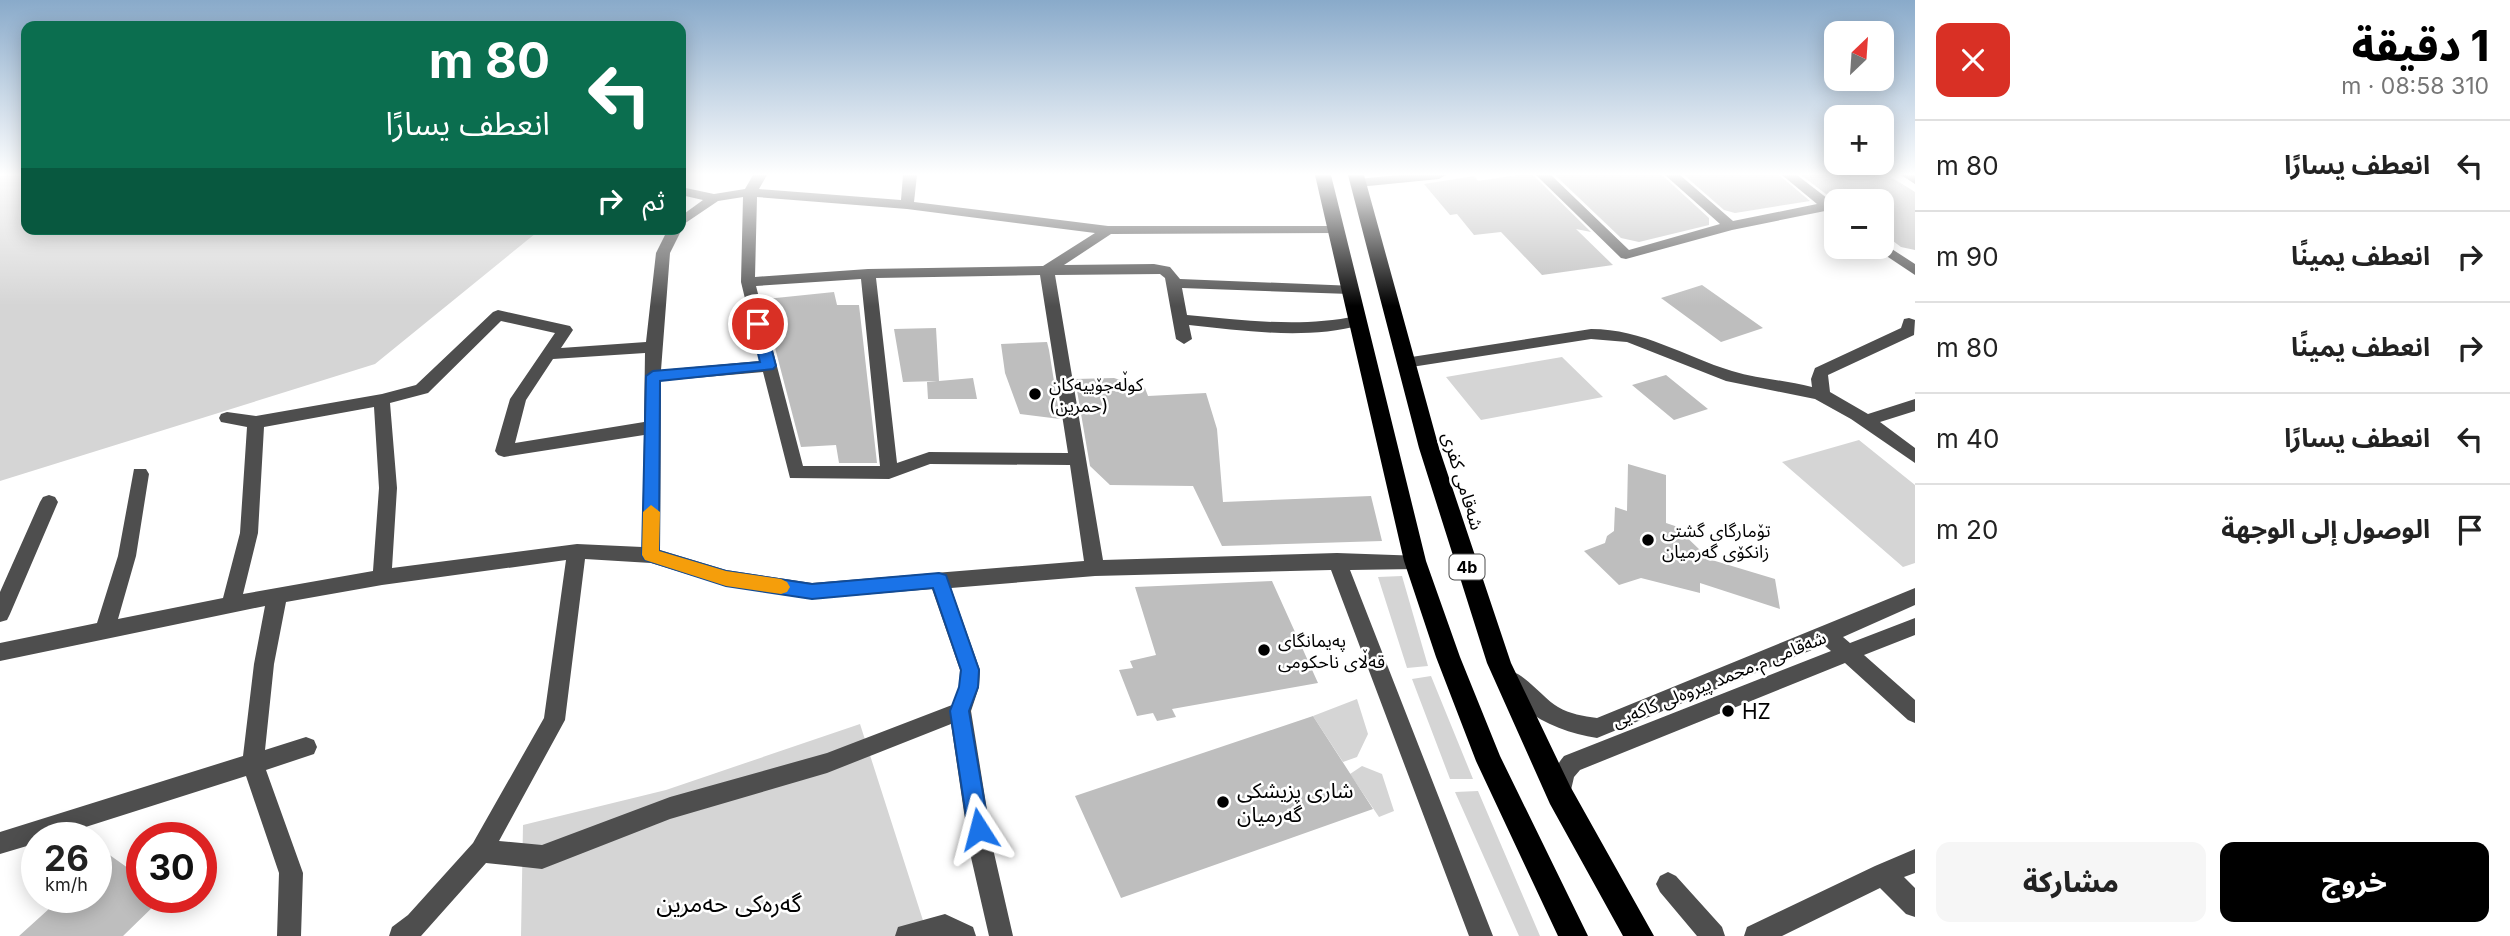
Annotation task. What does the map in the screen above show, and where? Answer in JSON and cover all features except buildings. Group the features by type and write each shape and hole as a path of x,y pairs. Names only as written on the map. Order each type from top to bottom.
{"highway":[{"path":"1333,219 1415,561 1448,657 1489,761 1573,936"},
{"name":"شەقامی کفری","path":"1367,219 1405,363 1448,510 1499,663 1560,795 1639,936"}],"street":[{"path":"749,219 748,282 796,473 889,472 929,458 1076,460"},
{"path":"1017,219 1108,230 1336,229"},
{"path":"1588,219 1626,256 1730,226 1774,219"},
{"path":"1722,219 1730,226"},
{"path":"1047,270 1108,230"},
{"path":"651,555 653,347 663,253 672,235"},
{"path":"1894,256 1915,271"},
{"path":"748,282 868,274 1154,268 1165,271 1172,277 1184,339"},
{"path":"1047,270 1095,568"},
{"path":"868,274 889,472"},
{"path":"1172,283 1350,289"},
{"path":"227,418 256,422 382,400 422,389 498,315 565,330 518,399 504,451 653,427"},
{"path":"1179,319 1302,328 1339,326 1357,321"},
{"path":"1822,395 1819,379 1821,372 1909,331 1909,323"},
{"path":"1405,363 1605,332 1638,339 1706,369 1756,383 1822,395 1865,421 1915,457"},
{"path":"548,354 653,347"},
{"path":"653,376 768,366"},
{"path":"382,400 388,488 382,577"},
{"path":"1865,421 1915,405"},
{"path":"231,604 249,533 256,422"},
{"path":"104,632 127,556 141,474"},
{"path":"0,614 49,502"},
{"path":"0,652 231,604 382,577 577,551 651,555 726,579 812,591 1095,568 1415,561"},
{"path":"401,936 417,924 481,851 554,720 577,551"},
{"path":"1337,561 1481,936"},
{"path":"939,580 970,670 969,687 960,711 982,853 1001,936"},
{"name":"شەقامی م.محمد پیروەلی کاکەیی","path":"1499,663 1536,705 1552,717 1576,726 1597,728 1827,635 1915,596"},
{"path":"277,597 264,664 253,764 291,873 289,936"},
{"name":"شەقامی م.محمد پیروەلی کاکەیی","path":"1560,795 1564,773 1572,763 1915,626"},
{"path":"1827,635 1915,713"},
{"path":"481,851 542,857 670,808 827,763 960,711"},
{"path":"0,843 306,747"},
{"path":"1756,936 1915,861"},
{"path":"1883,874 1915,905"},
{"path":"1668,884 1713,936"},
{"path":"907,936 945,926 964,936"}],"shaded area":[{"path":"0,219 21,219 21,235 534,235 375,364 0,481"},
{"path":"1562,357 1603,397 1481,420 1446,377"},
{"path":"1859,440 1915,485 1915,563 1903,567 1782,462"},
{"path":"1402,576 1428,666 1407,668 1378,577"},
{"path":"1431,676 1473,779 1450,779 1412,679"},
{"path":"1357,699 1368,734 1357,757 1343,762 1313,716"},
{"path":"860,724 928,936 521,936 523,825 666,790"},
{"path":"1362,766 1382,774 1394,811 1379,817 1350,774"},
{"path":"1478,791 1540,936 1519,936 1455,792"}],"slow traffic":[{"path":"651,512 651,555 726,579 781,587"}],"place":[{"name":"کوڵەجۆییەکان (حمرین)","path":"1035,394"},
{"name":"تۆمارگای گشتی زانکۆی گەرمیان","path":"1648,540"},
{"name":"پەیمانگای قەڵای ناحکومی","path":"1264,650"},
{"name":"HZ","path":"1728,711"},
{"name":"شاری پزیشکی گەرمیان","path":"1223,802"}],"district":[{"name":"گەرەکی حەمرین","path":"729,903"}],"route":[{"path":"758,324 768,366 653,376 651,555 726,579 812,591 939,580 970,670 969,687 960,711 979,829"}]}
